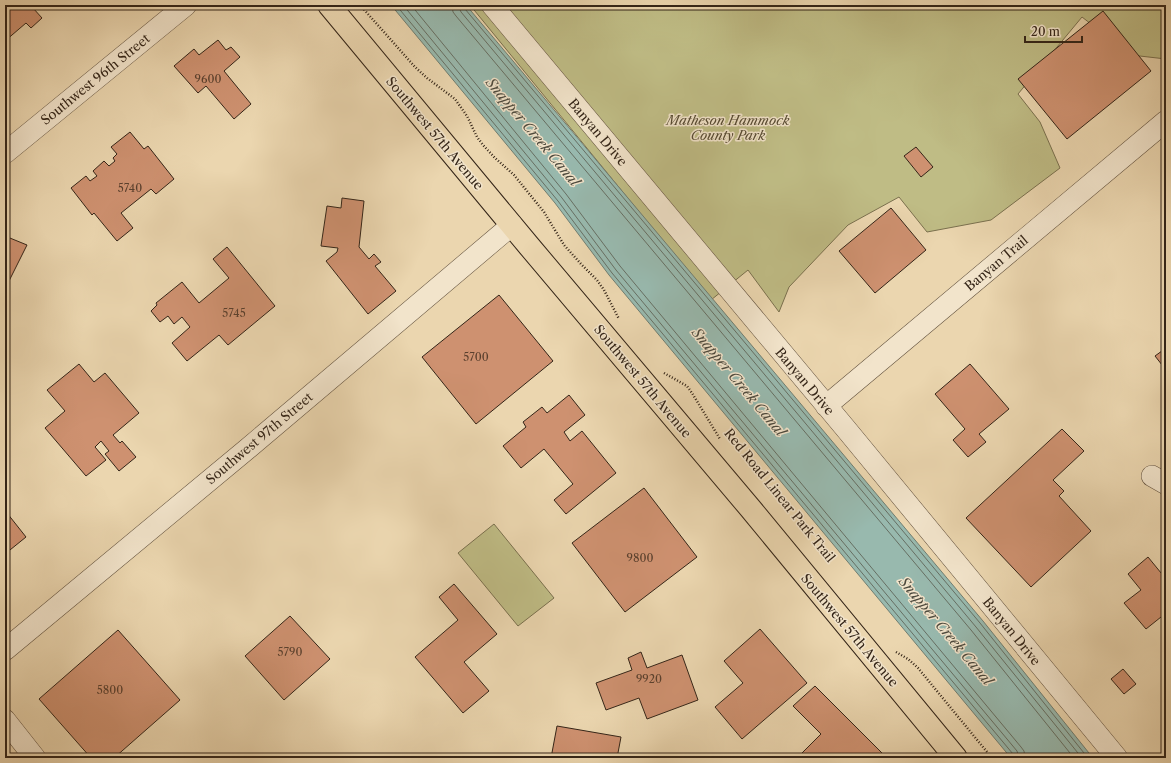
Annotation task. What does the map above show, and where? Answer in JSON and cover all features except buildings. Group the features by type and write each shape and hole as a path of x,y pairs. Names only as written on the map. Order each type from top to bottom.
{"main road":[{"name":"Southwest 57th Avenue","path":"329,5 750,508 956,758"}],"street":[{"name":"Southwest 96th Street","path":"5,153 186,5"},
{"name":"Banyan Drive","path":"492,5 1117,758"},
{"name":"Banyan Trail","path":"826,406 1166,121"},
{"name":"Southwest 97th Street","path":"5,650 246,450 512,225"},
{"path":"5,720 35,758"}],"path":[{"path":"360,5 415,67 455,99 467,116 477,137 483,145 514,175 544,212 564,244 597,280 622,323"},
{"name":"Red Road Linear Park Trail","path":"663,373 687,386 721,439"},
{"path":"893,650 908,659 918,668 992,758"}],"green space":[{"name":"Matheson Hammock County Park","path":"470,5 1166,5 1166,59 1131,55 1082,17 1018,94 1040,122 1060,168 991,220 927,232 899,197 848,225 789,287 779,312 748,270 711,300"},
{"path":"494,524 554,598 518,626 458,553"}],"water":[{"name":"Snapper Creek Canal","path":"391,5 466,5 983,621 1093,758 1011,758 609,275 555,203"}]}
